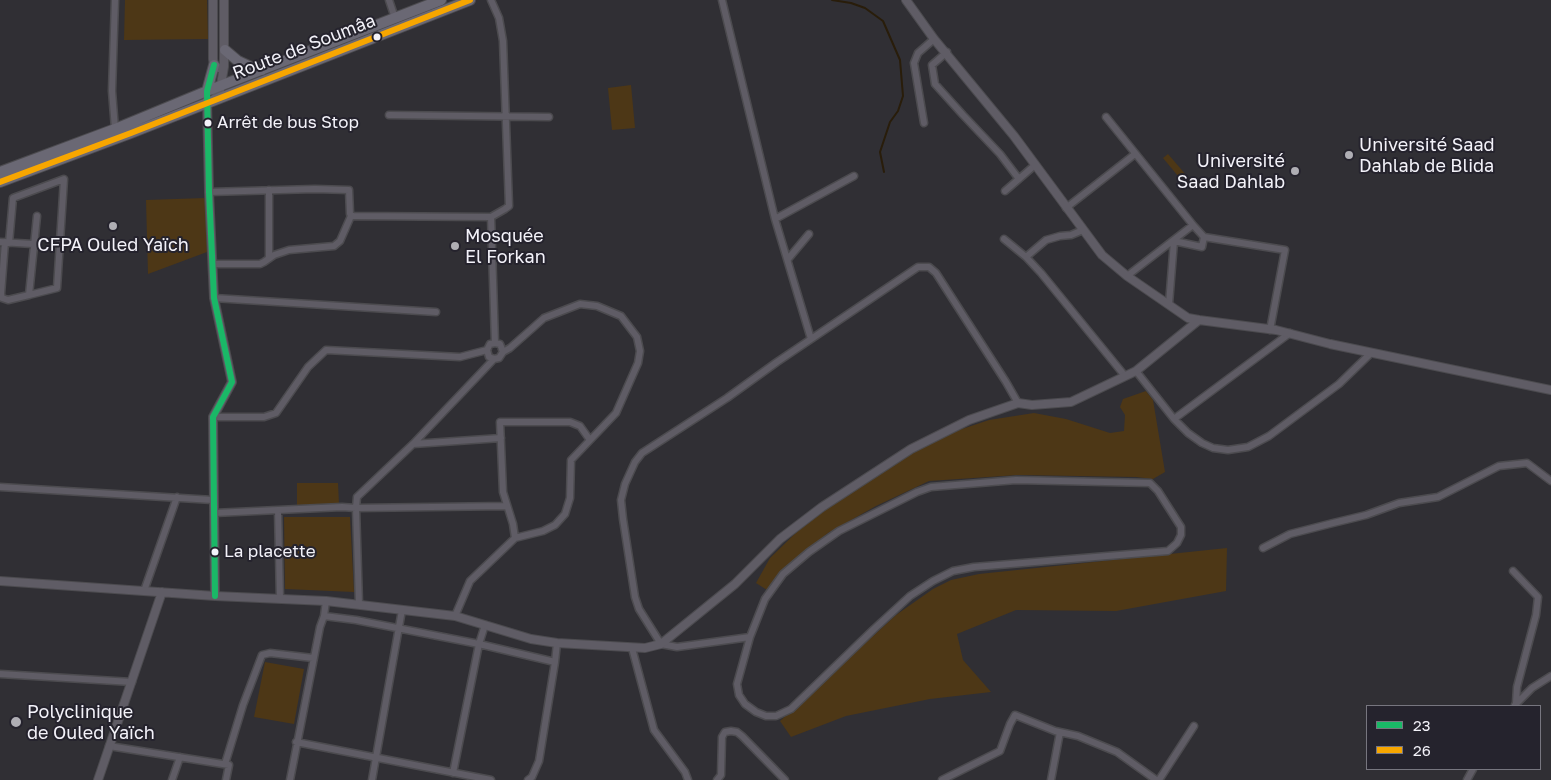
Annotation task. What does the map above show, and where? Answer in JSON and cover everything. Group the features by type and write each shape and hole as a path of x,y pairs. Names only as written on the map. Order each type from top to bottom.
{"highway":[{"name":"Route de Soumâa","path":"0,172 115,129 221,85 441,0"},
{"name":"Route de Soumâa","path":"0,182 470,0"},
{"path":"225,50 238,61 262,70"},
{"path":"207,91 219,66"}],"street":[{"path":"115,0 112,91 115,129"},
{"path":"210,102 219,93 221,85 213,0"},
{"path":"219,66 225,50 224,0"},
{"path":"389,0 396,18"},
{"path":"351,216 491,217 508,206 502,30 491,0"},
{"path":"722,0 775,219 811,339"},
{"path":"906,0 934,39 947,52 1035,165 1102,255 1127,276 1188,318 1270,330 1551,390"},
{"path":"924,123 914,63 918,53 934,39"},
{"path":"947,52 932,65 936,84 963,116 1000,154 1019,179"},
{"path":"207,91 210,102 208,192 214,298 232,382 212,417 216,596"},
{"path":"390,115 549,117"},
{"path":"1106,117 1204,237 1285,250 1270,330"},
{"path":"1066,208 1135,154"},
{"path":"1004,191 1035,165"},
{"path":"775,219 854,176"},
{"path":"64,178 57,288 29,294 8,300 2,298 5,242 13,198 64,178"},
{"path":"269,190 269,258"},
{"path":"208,192 349,190 351,216 336,245 279,252 260,264 213,264"},
{"path":"29,294 37,216"},
{"path":"491,217 495,343"},
{"path":"1127,276 1193,225"},
{"path":"1026,257 1046,240 1071,235 1083,230"},
{"path":"788,259 809,234"},
{"path":"1174,241 1202,247 1204,237"},
{"path":"1004,239 1026,257 1041,273 1125,376"},
{"path":"1169,304 1174,241"},
{"path":"5,242 33,244"},
{"path":"661,644 639,609 635,597 622,519 621,500 625,484 635,462 642,453 727,398 918,267 929,267 936,273 1018,403"},
{"path":"214,298 436,312"},
{"path":"359,604 357,497 413,444 494,359 499,358 544,318 580,304 597,306 621,316 637,337 640,351 638,363 616,414 571,460 570,498 565,514 555,525 543,531 515,538 470,581 455,616"},
{"path":"661,644 734,584 780,540 822,507 911,449 969,420 1018,403 1071,402 1136,371 1199,320"},
{"path":"1174,419 1290,334"},
{"path":"494,359 489,357 487,350 490,344 500,344 504,352"},
{"path":"212,417 264,417 276,413 308,367 326,350 460,357 487,350"},
{"path":"1136,371 1174,419 1188,433 1213,448 1228,450 1248,447 1269,436 1340,384 1371,353"},
{"path":"515,538 513,524 503,492 500,422 570,422 580,426 590,440"},
{"path":"413,444 501,438"},
{"path":"1263,548 1290,534 1366,515 1399,503 1438,497 1499,466 1527,463 1551,481"},
{"path":"1016,480 1150,483 1158,491 1181,527 1181,534 1177,543 1168,550 974,567 953,571 932,581 910,596 791,709 776,716 766,716 756,712 745,704 739,695 737,684 750,637 765,599 783,574 809,552 839,531 917,492 931,487 1016,480"},
{"path":"0,487 213,500"},
{"path":"144,590 177,497"},
{"path":"214,513 342,507 507,506"},
{"path":"278,510 280,599"},
{"path":"1513,570 1538,597 1536,614 1517,687 1515,705"},
{"path":"0,581 216,596 326,600 455,616 531,639 557,643 645,648 661,644 677,647 750,637"},
{"path":"98,780 162,592"},
{"path":"290,780 296,742 326,600"},
{"path":"372,780 402,610"},
{"path":"324,616 479,644 555,662"},
{"path":"453,773 479,644 485,625"},
{"path":"528,780 532,777 539,761 557,643"},
{"path":"632,648 654,730 685,772 688,780"},
{"path":"225,764 243,705 262,655 270,652 313,658"},
{"path":"0,674 132,682"},
{"path":"1515,705 1532,688 1551,676"},
{"path":"942,780 1000,750 1015,715 1060,732 1078,736 1117,752 1158,780 1194,726"},
{"path":"717,780 721,775 722,737 725,732 731,731 742,736 785,780"},
{"path":"1051,780 1060,732"},
{"path":"296,742 453,773 460,777 491,780"},
{"path":"110,746 229,765 226,780"},
{"path":"172,780 180,757"}],"shaded area":[{"path":"125,0 207,0 208,39 124,40"},
{"path":"631,85 635,128 612,130 608,88"},
{"path":"1168,154 1193,183 1188,188 1163,158"},
{"path":"206,198 207,252 148,274 146,200"},
{"path":"1146,391 1153,400 1165,472 1153,479 1018,475 929,481 876,506 828,533 780,572 767,590 756,583 770,558 804,525 839,498 924,446 959,430 989,420 1034,413 1066,419 1110,433 1124,431 1125,415 1120,407 1123,399"},
{"path":"297,483 338,483 339,504 297,505"},
{"path":"284,517 350,517 354,592 285,589"},
{"path":"1227,548 1226,591 1116,611 1016,610 957,634 963,660 991,692 930,699 846,716 791,737 780,721 896,615 933,589 951,580 979,574"},
{"path":"265,662 304,669 294,724 254,717"}],"waterway":[{"path":"832,0 851,3 865,8 883,21 900,60 903,96 898,111 890,122 880,152 884,172"}],"transit line":[{"name":"26","path":"0,182 131,133 470,0"},
{"name":"23","path":"214,65 207,91 214,298 232,382 213,417 215,596"}],"place":[{"name":"Arrêt de bus Stop","path":"208,123"},
{"name":"Université Saad Dahlab de Blida","path":"1349,155"},
{"name":"Université Saad Dahlab","path":"1295,171"},
{"name":"CFPA Ouled Yaïch","path":"113,226"},
{"name":"Mosquée El Forkan","path":"455,246"},
{"name":"La placette","path":"215,552"},
{"name":"Polyclinique de Ouled Yaïch","path":"16,722"}]}
